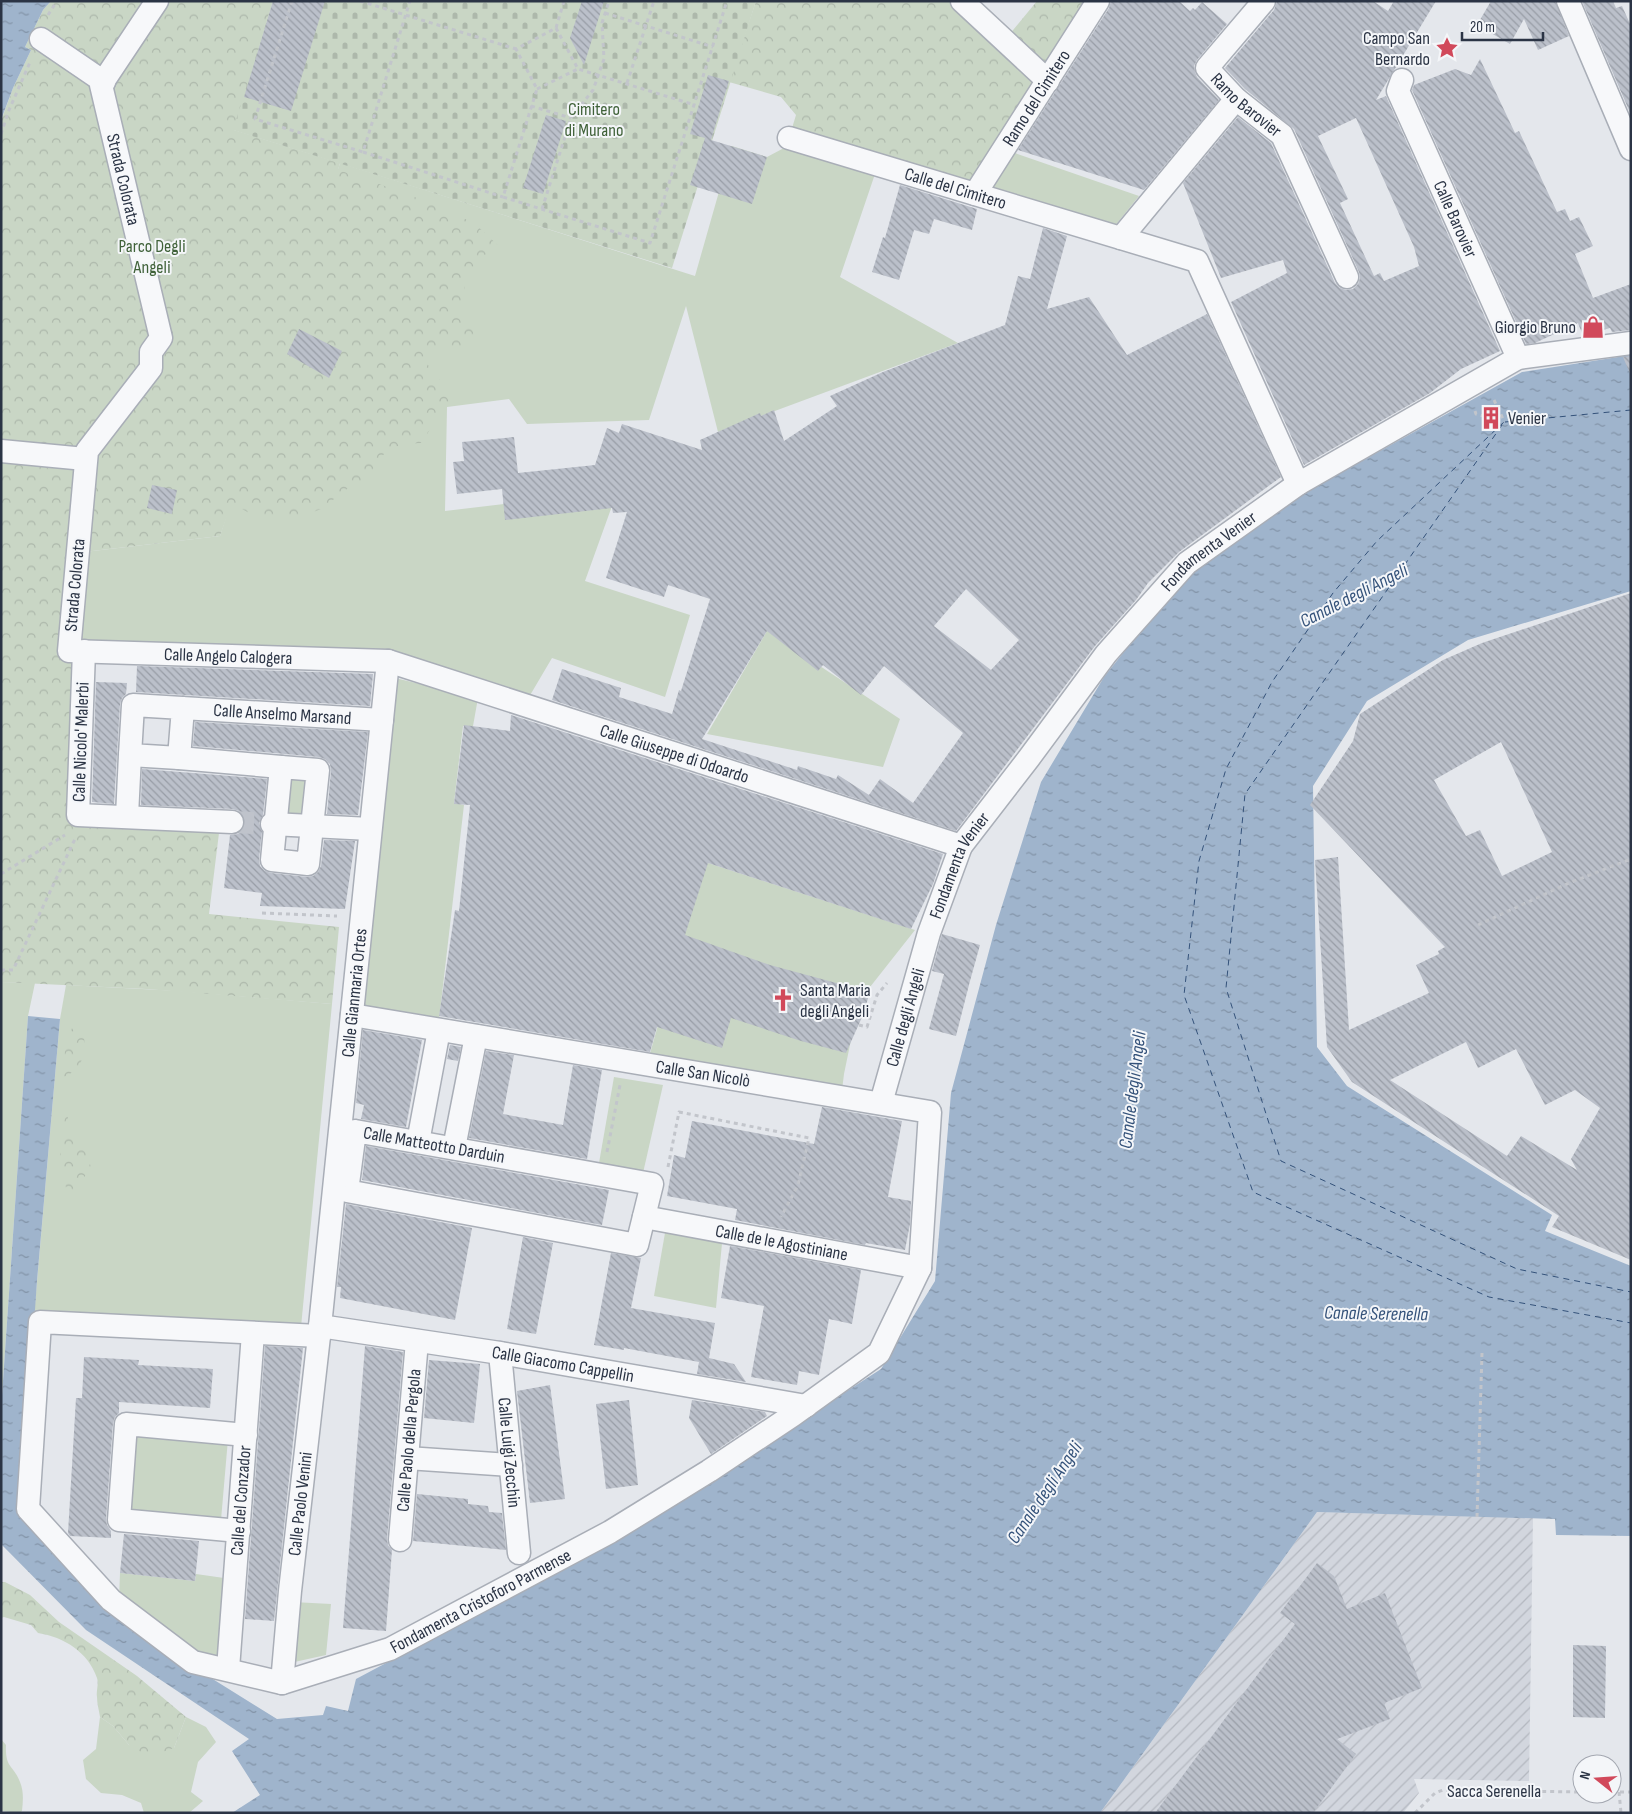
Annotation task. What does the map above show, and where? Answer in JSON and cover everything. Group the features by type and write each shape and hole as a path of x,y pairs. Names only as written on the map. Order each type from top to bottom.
{"street":[{"path":"41,39 104,82 157,1"},
{"path":"962,1 1048,81"},
{"name":"Ramo del Cimitero","path":"975,194 1098,1"},
{"name":"Ramo Barovier","path":"1264,1 1207,68 1236,99 1282,135 1347,277"},
{"path":"1568,1 1631,149"},
{"name":"Calle Barovier","path":"1402,80 1398,91 1518,358"},
{"name":"Strada Colorata","path":"77,651 85,459 87,451 151,368 151,352 161,338 105,103 101,85 104,82"},
{"path":"1121,238 1236,99"},
{"name":"Calle del Cimitero","path":"789,138 1197,261 1298,484"},
{"name":"Fondamenta Venier","path":"929,933 961,846 1106,654 1187,563 1298,484 1429,407 1518,358 1631,343"},
{"path":"1,451 85,459"},
{"name":"Calle Angelo Calogera","path":"77,651 388,661"},
{"name":"Calle Nicolo' Malerbi","path":"77,651 78,815 232,822"},
{"name":"Calle Giuseppe di Odoardo","path":"388,661 961,846"},
{"name":"Calle Gianmaria Ortes","path":"319,1331 388,661"},
{"name":"Calle Anselmo Marsand","path":"130,756 134,705 382,720"},
{"path":"179,758 182,708"},
{"path":"127,816 130,756 179,758 281,766 318,770 308,864 272,860 281,766"},
{"path":"274,824 370,829"},
{"name":"Calle degli Angeli","path":"880,1103 929,933"},
{"name":"Calle San Nicolò","path":"352,1015 930,1112"},
{"path":"418,1142 439,1030"},
{"path":"454,1148 476,1036"},
{"name":"Fondamenta Cristoforo Parmense","path":"282,1682 390,1649 538,1572 610,1532 709,1471 806,1406 879,1352 920,1268 930,1112"},
{"name":"Calle Matteotto Darduin","path":"354,1131 454,1148 652,1184 637,1245 347,1191 354,1131"},
{"name":"Calle de le Agostiniane","path":"644,1217 920,1268"},
{"path":"282,1682 193,1662 111,1600 28,1509 40,1322 253,1333 319,1331"},
{"name":"Calle Giacomo Cappellin","path":"319,1331 417,1340 806,1406"},
{"name":"Calle Paolo Venini","path":"282,1682 290,1591 319,1331"},
{"name":"Calle del Conzador","path":"228,1669 253,1333"},
{"name":"Calle Paolo della Pergola","path":"400,1540 417,1340"},
{"name":"Calle Luigi Zecchin","path":"500,1353 519,1553"},
{"path":"239,1531 119,1520 126,1424 246,1435"},
{"path":"407,1458 511,1465"}],"path":[{"path":"1,134 18,88 41,39 48,12 57,1"},
{"path":"292,1 255,119 650,243 727,1"},
{"path":"360,1 516,49 556,28"},
{"path":"363,152 410,1"},
{"path":"564,1 556,28 578,69"},
{"path":"542,209 571,118 593,90 604,59 602,23 609,1"},
{"path":"627,83 654,1"},
{"path":"605,13 713,47"},
{"path":"516,49 537,89"},
{"path":"502,197 537,89 578,69 695,105"},
{"path":"531,106 571,118"},
{"path":"1473,404 1476,414 1504,422 1491,394"},
{"path":"1,970 13,970 78,833"},
{"path":"1,874 66,834"},
{"path":"1478,925 1569,883 1631,859"},
{"path":"262,913 362,917"},
{"path":"603,1175 624,1060"},
{"path":"668,1171 679,1112 809,1138 798,1185 770,1240"},
{"path":"1477,1516 1482,1353"},
{"name":"Sacca Serenella","path":"1415,1813 1435,1793 1443,1790 1572,1792"}],"shaded area":[{"path":"1317,1512 1533,1518 1529,1781 1414,1779 1419,1793 1403,1813 1100,1813"}],"green space":[{"name":"Parco Degli Angeli","path":"51,1 273,1 234,130 340,163 338,170 428,202 474,223 502,249 481,256 465,281 463,314 476,334 469,350 433,346 426,360 429,367 453,395 421,443 405,444 388,449 376,464 368,479 351,486 321,509 303,516 285,518 251,514 231,505 220,536 84,552 68,823 219,833 209,914 339,927 332,1004 146,989 1,982 1,121 13,88 31,50 25,47 43,10"},
{"name":"Cimitero di Murano","path":"273,1 756,1 672,268 233,130"},
{"path":"756,1 973,1 1009,35 1037,1 1084,1 1094,9 975,194 789,138 796,115 781,97 729,82"},
{"path":"732,146 767,157 784,148 875,174 840,277 958,343 718,432 686,306 649,420 527,424 509,399 447,407 445,511 504,504 612,506 585,581 690,615 665,697 552,658 529,697 454,672 80,644 84,552 220,536 340,163 695,276"},
{"path":"1012,152 1139,196 1114,227 990,193"},
{"path":"767,631 900,719 883,767 707,734"},
{"path":"395,678 478,698 473,726 463,726 454,803 464,805 439,1020 359,1006"},
{"path":"282,772 314,775 310,821 279,819"},
{"path":"708,863 915,930 859,1001 842,1090 649,1057 666,997 655,943"},
{"path":"1,982 35,983 28,1016 1,1410"},
{"path":"66,985 180,991 332,1004 301,1327 34,1316 60,1019"},
{"path":"76,1021 84,1031 84,1052 76,1069 64,1077 64,1062 69,1034"},
{"path":"614,1077 663,1085 643,1173 599,1163"},
{"path":"66,1109 71,1133 88,1156 91,1168 73,1192 66,1188 60,1154"},
{"path":"665,1233 722,1243 716,1308 654,1296"},
{"path":"133,1431 228,1439 221,1520 126,1512"},
{"path":"120,1573 195,1581 196,1574 224,1578 217,1660 195,1656 119,1600"},
{"path":"1,1582 5,1582 30,1595 59,1622 137,1676 186,1717 174,1748 149,1757 129,1745 113,1726 100,1717 97,1700 97,1678 88,1661 81,1653 66,1642 38,1633 31,1625 4,1617 1,1618"},
{"path":"293,1602 331,1604 326,1655 290,1663"},
{"path":"100,1717 113,1726 129,1745 174,1748 186,1717 206,1727 216,1742 198,1762 191,1792 203,1801 189,1813 144,1813 141,1803 122,1795 101,1793 86,1779 83,1760 96,1749"},
{"path":"1,1739 6,1745 8,1763 17,1776 23,1793 22,1811 20,1813 1,1811"}],"water":[{"path":"1,1 51,1 43,10 25,47 31,50 13,88 1,120"},
{"path":"1631,355 1631,591 1468,640 1367,701 1313,786 1317,1047 1347,1086 1552,1215 1545,1231 1631,1266 1631,1536 1556,1535 1555,1519 1317,1512 1100,1813 232,1813 260,1795 232,1751 249,1739 86,1630 1,1544 1,1410 28,1016 60,1019 37,1281 21,1511 187,1663 277,1719 323,1715 326,1706 348,1711 356,1679 615,1541 881,1369 935,1281 951,1093 996,925 1041,782 1104,677 1185,575 1279,507 1522,372"}],"building":[{"path":"273,1 325,1 291,111 244,97"},
{"path":"582,1 604,1 584,65 570,38"},
{"path":"1111,1 1179,1 1190,11 1193,8 1195,10 1202,2 1227,24 1194,66 1197,77 1219,100 1144,190 1018,150 1109,8"},
{"path":"1277,1 1373,1 1388,11 1394,1 1436,1 1376,100 1386,96 1500,351 1461,369 1430,393 1304,465 1231,302 1287,273 1283,260 1221,278 1183,183 1238,117 1271,143 1335,283 1340,288 1346,290 1353,289 1358,284 1359,272 1294,129 1245,89 1225,68 1274,10","holes":["1356,118 1414,247 1419,266 1384,281 1380,273 1374,276 1340,203 1348,199 1318,136"]},
{"path":"1491,1 1555,1 1569,36 1538,50 1524,19 1510,44 1477,25"},
{"path":"1582,1 1613,1 1616,8 1622,6 1631,26 1631,115"},
{"path":"1480,59 1515,133 1519,131 1557,212 1565,209 1570,221 1579,217 1593,246 1575,254 1593,298 1631,284 1631,330 1612,332 1610,328 1583,336 1578,323 1535,343 1526,344 1412,90 1414,85 1455,69 1471,75"},
{"path":"708,75 729,81 711,140 767,157 752,204 690,185 705,138 690,134"},
{"path":"546,115 566,121 543,194 523,188"},
{"path":"900,185 977,209 972,230 934,219 929,234 914,230 899,280 872,272 883,237 885,238"},
{"path":"1043,228 1067,236 1047,309 1089,297 1127,355 1207,314 1281,477 1179,552 1148,583 1136,600 1095,646 956,831 552,700 562,669 621,688 619,697 672,714 710,599 668,585 664,597 606,578 627,512 613,513 612,508 505,520 502,489 457,494 453,462 464,461 462,442 514,437 518,473 595,465 607,428 619,433 622,424 702,450 700,440 760,413 761,416 774,410 784,441 837,406 830,396 883,372 1005,325 1018,276 1030,279","holes":["966,589 1019,640 991,670 934,626","767,631 818,671 823,665 861,695 884,666 963,733 913,803 880,779 869,795 838,775 836,779 798,766 797,770 702,739"]},
{"path":"299,329 342,351 329,378 287,354"},
{"path":"1631,356 1631,376 1623,357"},
{"path":"152,485 177,490 172,514 147,508"},
{"path":"1631,593 1631,1260 1552,1227 1559,1216 1352,1082 1327,1047 1315,860 1338,857 1349,1030 1429,993 1416,965 1439,954 1438,951 1445,947 1310,805 1353,741 1360,714 1443,660 1482,643","holes":["1501,742 1552,852 1502,876 1480,830 1466,836 1434,780","1466,1042 1478,1068 1516,1049 1545,1105 1575,1090 1600,1108 1571,1159 1577,1170 1521,1136 1507,1156 1390,1080"]},
{"path":"137,666 373,674 370,706 136,692"},
{"path":"96,682 127,683 126,694 120,704 114,804 92,802"},
{"path":"511,715 943,854 933,884 911,929 708,863 685,935 770,965 840,984 869,995 863,1015 846,1053 801,1041 731,1018 722,1048 657,1027 650,1052 439,1016 455,910 459,911 470,805 454,804 464,725 510,731"},
{"path":"195,722 368,732 358,815 327,814 331,771 330,764 325,759 193,746"},
{"path":"142,769 267,779 263,815 259,823 262,831 260,866 265,871 271,873 313,876 321,866 324,840 355,841 345,909 260,906 262,893 224,888 230,835 238,834 243,829 245,822 243,816 239,811 233,809 141,805"},
{"path":"942,934 980,945 956,1036 929,1029 944,974 932,971"},
{"path":"363,1030 422,1040 406,1127 361,1119 364,1105 356,1103"},
{"path":"450,1045 461,1047 458,1061 447,1059"},
{"path":"486,1051 514,1055 503,1114 563,1125 573,1065 602,1070 587,1159 469,1138"},
{"path":"822,1107 902,1121 888,1197 911,1201 910,1224 905,1250 866,1243 865,1245 735,1220 737,1209 667,1196 674,1155 685,1158 692,1121 814,1144"},
{"path":"366,1146 609,1190 602,1225 362,1180"},
{"path":"346,1204 472,1228 455,1320 340,1298 341,1287 337,1287"},
{"path":"523,1237 553,1243 536,1334 507,1329"},
{"path":"730,1246 861,1270 852,1324 829,1319 819,1375 799,1371 797,1385 751,1377 764,1306 721,1298"},
{"path":"611,1253 641,1258 631,1308 715,1323 709,1358 734,1364 746,1382 697,1374 699,1362 624,1348 624,1350 594,1345"},
{"path":"265,1346 303,1348 274,1621 245,1619"},
{"path":"365,1346 403,1352 387,1539 388,1545 392,1550 386,1631 343,1628"},
{"path":"84,1357 139,1360 138,1365 213,1369 210,1408 119,1402 119,1413 113,1423 106,1519 111,1531 111,1538 70,1536 68,1533 76,1398 82,1398"},
{"path":"429,1360 480,1364 474,1423 424,1418"},
{"path":"550,1385 565,1499 530,1503 517,1391"},
{"path":"629,1400 638,1485 606,1489 596,1404"},
{"path":"692,1400 765,1412 767,1416 711,1454 689,1418"},
{"path":"417,1494 468,1499 468,1504 488,1506 489,1512 502,1513 506,1550 413,1541"},
{"path":"124,1534 199,1541 195,1581 120,1573"},
{"path":"1317,1563 1334,1576 1347,1609 1385,1593 1422,1688 1384,1703 1390,1719 1337,1739 1356,1754 1313,1813 1155,1813 1295,1624 1280,1613"},
{"path":"1573,1645 1606,1646 1605,1718 1573,1717"}],"ferry route":[{"path":"1505,422 1631,410"},
{"path":"1504,422 1377,541 1333,593 1272,682 1226,769 1199,861 1184,995 1253,1192 1489,1297 1631,1323"},
{"path":"1502,425 1245,794 1226,988 1281,1161 1517,1269 1631,1292"}],"tunnel":[{"path":"232,822 272,824"}],"place":[{"name":"Campo San Bernardo","path":"1447,48"},
{"name":"Giorgio Bruno","path":"1593,327"},
{"name":"Venier","path":"1491,418"},
{"name":"Santa Maria degli Angeli","path":"783,1000"}],"water label":[{"name":"Canale degli Angeli","path":"1354,596"},
{"name":"Canale degli Angeli","path":"1133,1090"},
{"name":"Canale Serenella","path":"1376,1314"},
{"name":"Canale degli Angeli","path":"1045,1493"}]}
